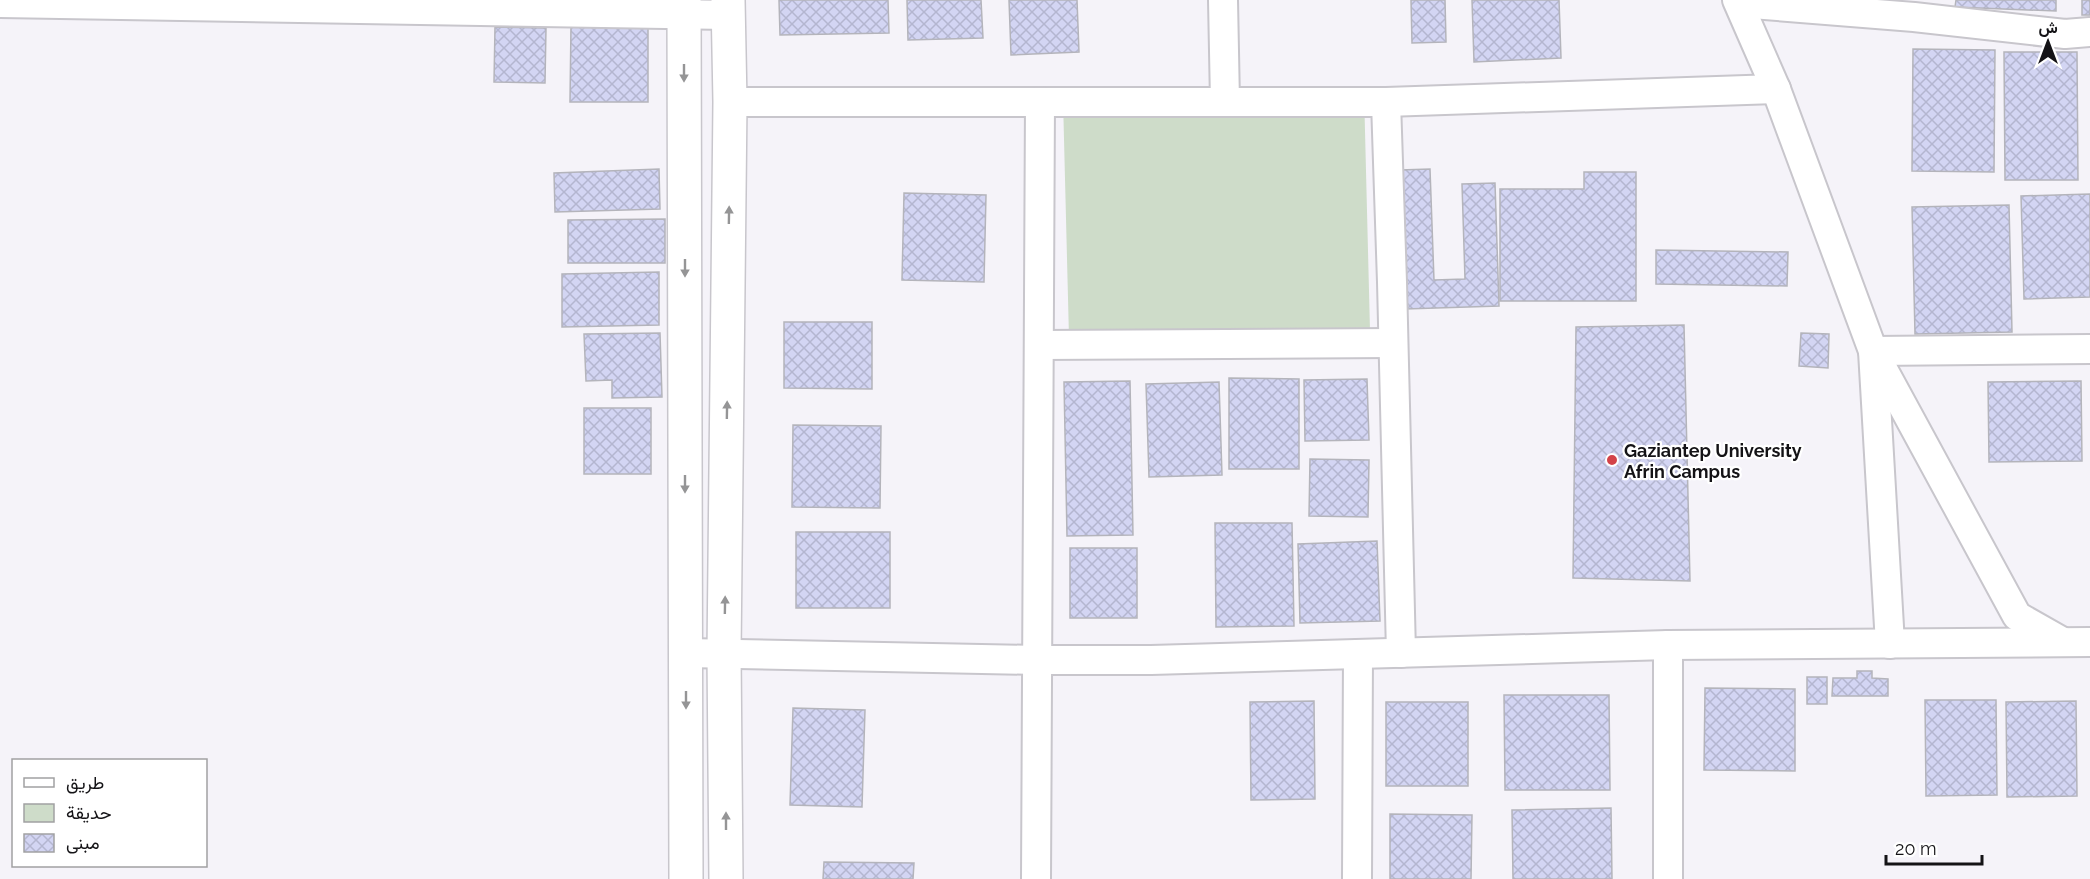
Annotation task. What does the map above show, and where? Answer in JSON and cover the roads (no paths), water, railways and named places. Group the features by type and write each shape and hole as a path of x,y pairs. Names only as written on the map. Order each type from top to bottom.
{"street":[{"path":"1222,0 1225,102"},
{"path":"2077,642 2017,616 1873,351 1776,89 1738,1 1914,8 2065,34 2090,32"},
{"path":"0,3 728,7 730,102 724,653 726,879"},
{"path":"684,7 686,879"},
{"path":"730,102 1386,102 1776,89"},
{"path":"1036,879 1040,102"},
{"path":"1386,102 1401,653"},
{"path":"1040,345 1393,344"},
{"path":"1873,351 2090,349"},
{"path":"1873,351 1890,644"},
{"path":"686,653 1151,660 1668,645 2077,642"},
{"path":"1668,645 1668,879"},
{"path":"1357,879 1358,654"}],"place":[{"name":"Gaziantep University Afrin Campus","path":"1612,460"}]}
